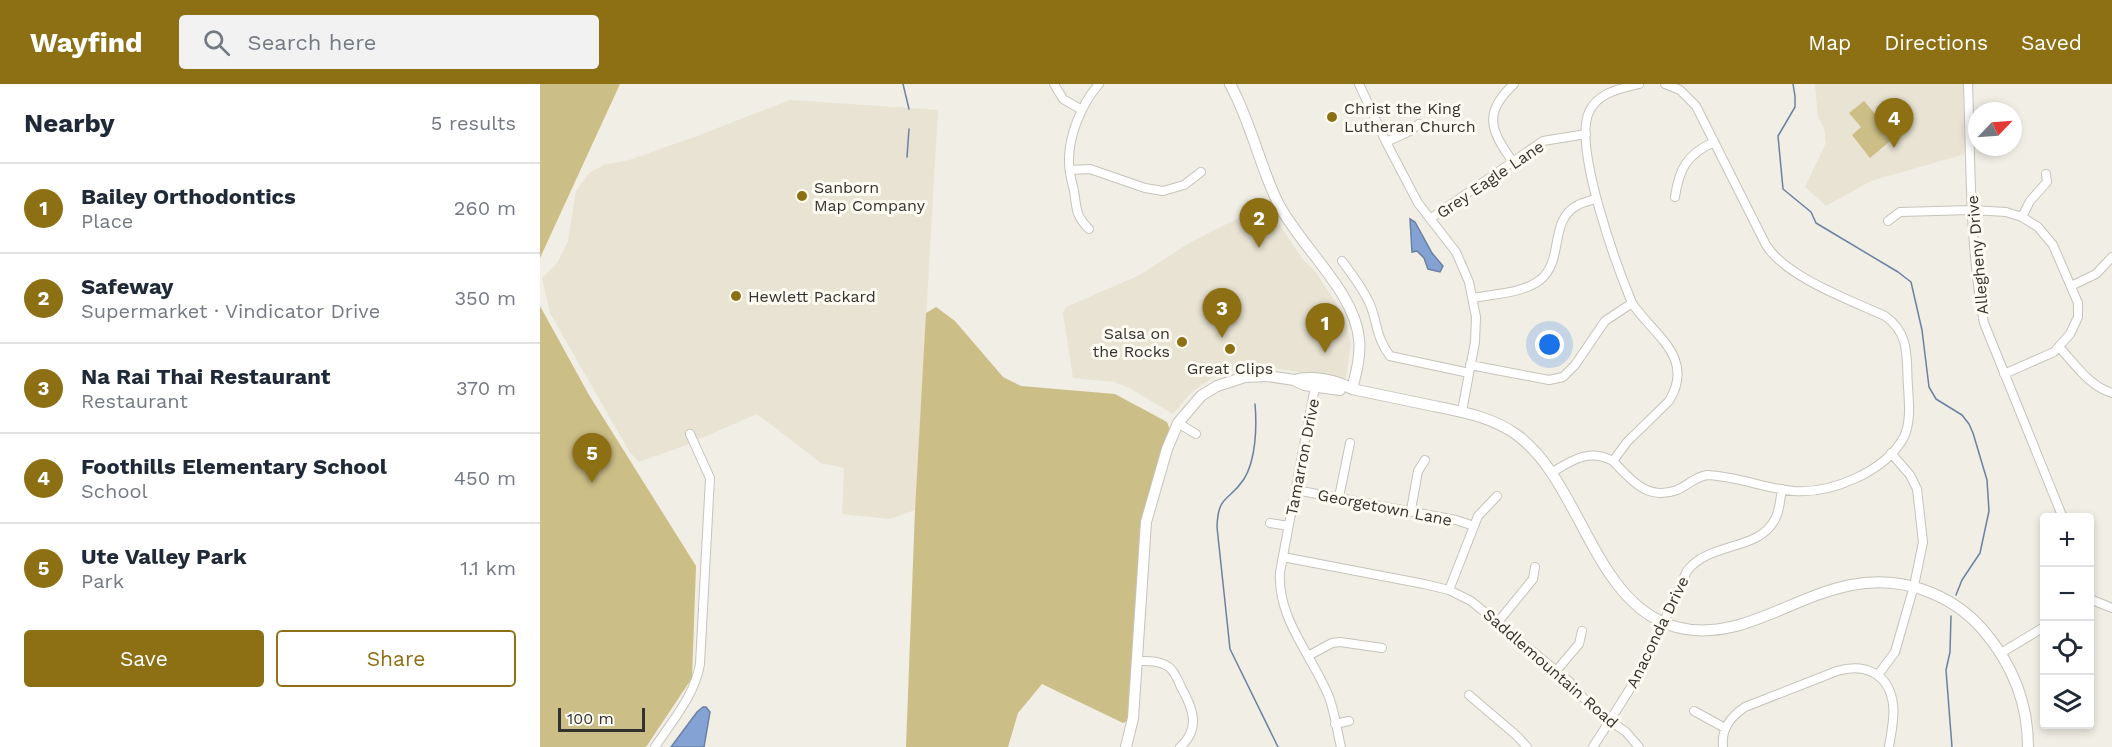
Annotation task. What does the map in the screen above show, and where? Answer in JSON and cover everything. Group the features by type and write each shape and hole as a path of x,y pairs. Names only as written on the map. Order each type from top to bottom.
{"main road":[{"path":"1230,84 1244,112 1280,206 1344,298 1356,321 1360,342 1352,389"},
{"path":"1126,747 1133,718 1136,661 1146,588 1144,534 1154,509 1167,449 1178,423 1201,396 1231,380 1256,376 1294,380 1315,387 1352,389 1462,411 1491,420 1516,434 1536,451 1551,472 1619,588 1634,604 1663,622 1690,630 1718,630 1742,624 1845,585 1871,581 1914,586 1936,595 1957,606 1978,623 2001,653 2021,695 2027,723 2028,747"},
{"path":"1294,380 1305,377 1345,385 1352,389"}],"street":[{"path":"1054,84 1064,99 1082,110"},
{"path":"1089,229 1079,219 1070,170 1071,146 1082,110 1099,84"},
{"path":"1359,84 1418,203 1461,261 1469,282 1476,317 1475,342 1462,411"},
{"path":"1513,162 1496,138 1493,123 1498,100 1514,84"},
{"path":"1613,461 1627,442 1669,401 1677,383 1677,366 1671,349 1632,303 1596,199 1586,134 1588,113 1596,101 1609,92 1639,84"},
{"path":"1551,472 1571,460 1586,455 1600,455 1613,461 1636,485 1652,491 1678,489 1700,476 1707,475 1782,489 1806,491 1853,481 1872,471 1904,437 1909,413 1904,337 1896,325 1886,316 1796,274 1776,258 1766,245 1691,100 1680,90 1665,84"},
{"name":"Allegheny Drive","path":"1968,84 1972,210 1978,292 1984,322 2062,513"},
{"path":"1386,142 1410,131 1419,124"},
{"name":"Grey Eagle Lane","path":"1430,219 1543,141 1586,134"},
{"path":"1675,197 1686,163 1698,149 1714,142"},
{"path":"1070,170 1090,169 1145,188 1162,191 1184,185 1201,172"},
{"path":"2022,217 2030,201 2046,182 2046,174"},
{"path":"1473,298 1522,288 1539,281 1554,260 1559,229 1565,215 1578,205 1596,199"},
{"path":"1888,220 1900,212 1972,210 2006,212 2022,217 2038,227 2053,245 2078,303 2078,317 2070,334 2059,347 2047,356 2004,374"},
{"path":"2071,286 2096,274 2112,257"},
{"path":"1342,261 1369,304 1381,344 1390,356 1469,369 1549,380 1563,377 1575,365 1605,321 1632,303"},
{"path":"2059,347 2089,380 2103,390 2112,393"},
{"name":"Tamarron Drive","path":"1315,387 1280,580 1284,608 1329,698 1341,747"},
{"path":"1178,423 1196,434"},
{"path":"655,747 691,693 700,664 710,478 690,434"},
{"path":"1339,497 1350,443"},
{"path":"1878,675 1895,652 1914,586 1923,542 1917,489 1910,475 1891,453"},
{"path":"1411,510 1418,471 1425,460"},
{"name":"Anaconda Drive","path":"1593,747 1642,670 1682,579 1692,565 1709,553 1750,540 1764,532 1775,521 1782,489"},
{"name":"Georgetown Lane","path":"1296,490 1411,510 1474,526"},
{"path":"1449,590 1474,526 1483,509 1497,496"},
{"name":"Tamarron Drive","path":"1270,523 1288,526"},
{"name":"Saddlemountain Road","path":"1283,557 1449,590 1471,602 1498,622 1570,682 1592,708 1634,740 1639,747"},
{"path":"1498,622 1533,579 1535,567"},
{"path":"2094,601 2112,608"},
{"path":"2001,653 2040,629"},
{"path":"1556,671 1579,644 1582,631"},
{"path":"1308,656 1326,646 1340,642 1382,648"},
{"path":"1136,661 1162,664 1173,672 1191,705 1196,728 1180,747"},
{"path":"1723,747 1725,728 1732,717 1746,708 1837,671 1857,668 1878,675 1889,688 1893,704 1889,747"},
{"path":"1469,694 1518,736 1527,747"},
{"path":"1695,711 1725,728"},
{"path":"1335,724 1349,721"}],"shaded area":[{"path":"540,84 620,84 540,258"},
{"path":"1815,84 1963,84 1965,154 1871,181 1826,206 1805,187 1826,143 1824,128 1818,117"},
{"name":"Hewlett Packard","path":"790,100 938,110 915,510 890,519 842,514 844,468 821,463 757,414 681,447 639,462 629,451 550,313 542,278 557,263 568,241 576,191 589,173 604,165 629,160"},
{"path":"1864,101 1895,137 1870,158 1852,135 1861,127 1849,113"},
{"path":"1266,204 1303,260 1314,270 1344,315 1351,343 1346,378 1343,380 1259,365 1242,366 1223,372 1201,385 1173,414 1115,382 1073,378 1063,313 1066,307 1140,275 1189,243"},
{"path":"540,306 589,395 696,566 692,678 646,747 540,747"},
{"path":"936,307 955,321 1003,377 1021,386 1115,394 1167,422 1172,436 1146,522 1133,718 1123,723 1042,684 1018,713 1008,747 906,747 915,510 926,313"}],"water":[{"path":"1410,219 1415,222 1432,253 1443,266 1440,272 1428,269 1424,258 1417,251 1412,252"},
{"path":"703,707 710,712 704,747 671,747 697,712"}],"waterway":[{"path":"903,84 909,109"},
{"path":"1793,84 1795,107 1778,136 1783,189 1811,212 1816,223 1911,282 1922,330 1929,387 1936,399 1962,415 1973,433 1987,480 1989,511 1980,553 1962,580 1956,595"},
{"path":"907,157 909,129"},
{"path":"1255,404 1256,432 1251,462 1244,479 1222,503 1217,527 1230,649 1278,747"},
{"path":"1951,616 1950,652 1946,670 1952,747"}],"place":[{"name":"Christ the King Lutheran Church","path":"1332,117"},
{"name":"Foothills Elementary School","path":"1894,148"},
{"name":"Sanborn Map Company","path":"802,196"},
{"name":"Safeway","path":"1259,248"},
{"name":"Hewlett Packard","path":"736,296"},
{"name":"Na Rai Thai Restaurant","path":"1222,338"},
{"name":"Salsa on the Rocks","path":"1182,342"},
{"name":"Great Clips","path":"1230,349"},
{"name":"Bailey Orthodontics","path":"1325,353"},
{"name":"Ute Valley Park","path":"592,483"}]}
